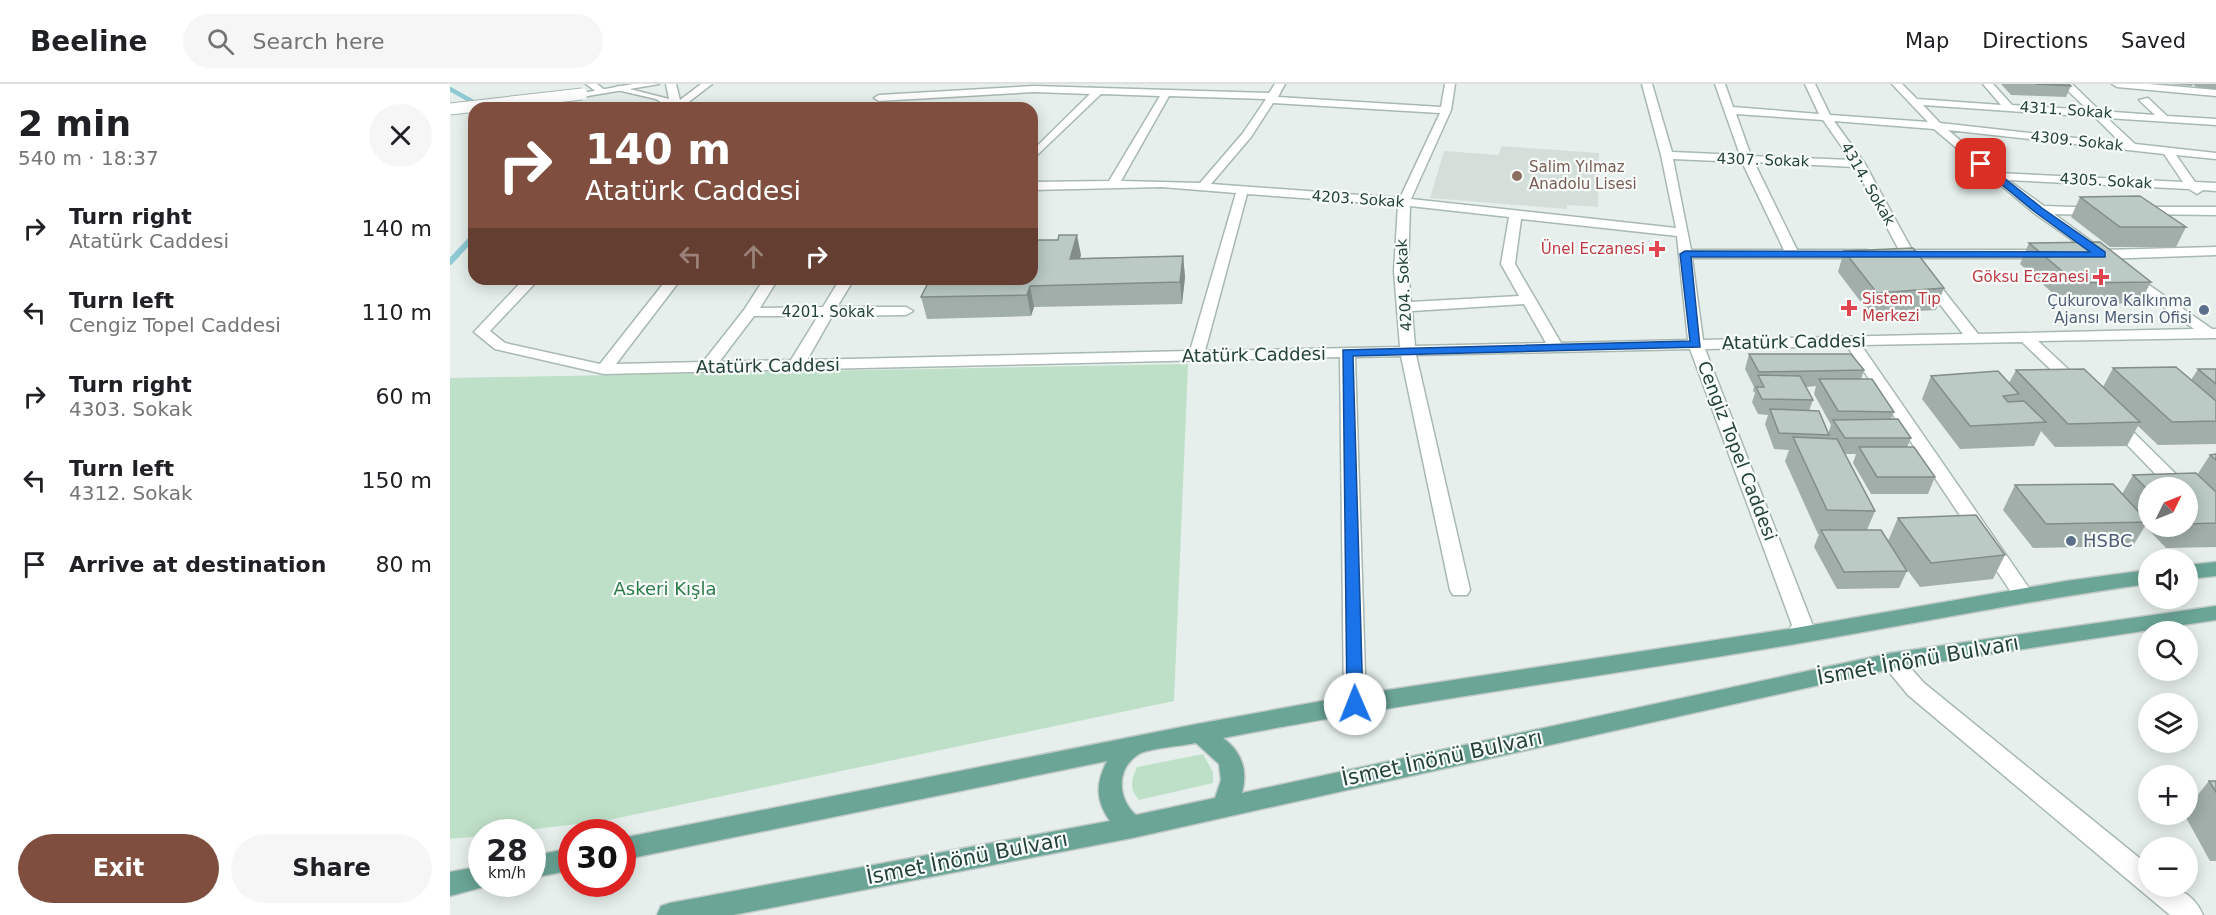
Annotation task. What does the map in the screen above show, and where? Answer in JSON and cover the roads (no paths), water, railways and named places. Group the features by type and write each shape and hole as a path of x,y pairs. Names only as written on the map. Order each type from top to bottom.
{"main road":[{"path":"2198,571 2216,569"},
{"path":"636,846 1197,733 1355,704 1795,636 2066,588 2138,578"},
{"name":"İsmet İnönü Bulvarı","path":"670,915 1132,827 1226,804 1891,661 2216,613"},
{"path":"1197,733 1219,745 1229,757 1234,772 1233,788 1226,804"},
{"path":"1132,827 1119,816 1111,802 1108,787 1112,772 1120,758 1133,746"},
{"path":"450,884 468,880"}],"street":[{"path":"618,89 654,84"},
{"path":"671,84 675,102"},
{"path":"683,102 707,84"},
{"path":"877,102 878,84"},
{"path":"1202,188 1247,135 1280,84"},
{"name":"4204. Sokak","path":"1450,84 1446,110 1404,202 1401,260 1408,351 1460,590"},
{"name":"Cengiz Topel Caddesi","path":"1647,84 1668,155 1683,234 1696,345 1803,627 1795,636"},
{"path":"1720,84 1748,160 1792,254"},
{"name":"4314. Sokak","path":"1810,84 1826,117 1859,164 1908,254 1974,338"},
{"path":"1897,84 1937,126 1995,176 2038,210 2214,335"},
{"path":"1988,84 2008,107"},
{"path":"2066,84 2132,147"},
{"path":"2117,84 2216,93"},
{"path":"512,102 582,94 595,86 659,97 668,102"},
{"path":"885,102 960,92 1034,89 1273,98 1446,110"},
{"path":"1038,151 1098,91"},
{"path":"954,102 960,92"},
{"path":"1114,183 1166,93"},
{"path":"2144,100 2163,117"},
{"name":"4311. Sokak","path":"1916,102 2097,112 2216,122"},
{"path":"450,109 468,107"},
{"name":"4309. Sokak","path":"1728,110 1937,126 2216,156"},
{"path":"2168,151 2191,185 2216,204"},
{"name":"4307. Sokak","path":"1668,155 1859,164"},
{"name":"4305. Sokak","path":"1995,176 2216,187"},
{"name":"4203. Sokak","path":"1038,186 1162,184 1404,202 1683,234"},
{"path":"1196,356 1242,191"},
{"path":"2038,210 2216,212"},
{"path":"1515,215 1508,264 1556,348"},
{"path":"1685,254 2101,255 2216,251"},
{"name":"Atatürk Caddesi","path":"526,285 481,332 500,346 604,369 1974,338 2214,335"},
{"path":"604,369 669,285"},
{"path":"707,367 750,312 767,285"},
{"path":"796,365 843,285"},
{"path":"1404,307 1528,300"},
{"name":"4201. Sokak","path":"750,312 906,311"},
{"path":"2025,337 2084,394"},
{"path":"1851,341 2024,596"},
{"path":"1347,352 1355,704"},
{"path":"2101,410 2169,477"},
{"path":"1891,661 1916,689 2138,873"},
{"path":"2168,897 2190,915"}],"waterway":[{"path":"450,89 473,102"},
{"path":"450,262 468,242"}],"place":[{"name":"Salim Yılmaz Anadolu Lisesi","path":"1517,176"},
{"name":"Ünel Eczanesi","path":"1657,249"},
{"name":"Göksu Eczanesi","path":"2101,277"},
{"name":"Sistem Tıp Merkezi","path":"1849,308"},
{"name":"Çukurova Kalkınma Ajansı Mersin Ofisi","path":"2204,310"},
{"name":"HSBC","path":"2071,541"}],"park label":[{"name":"Askeri Kışla","path":"665,589"}]}
